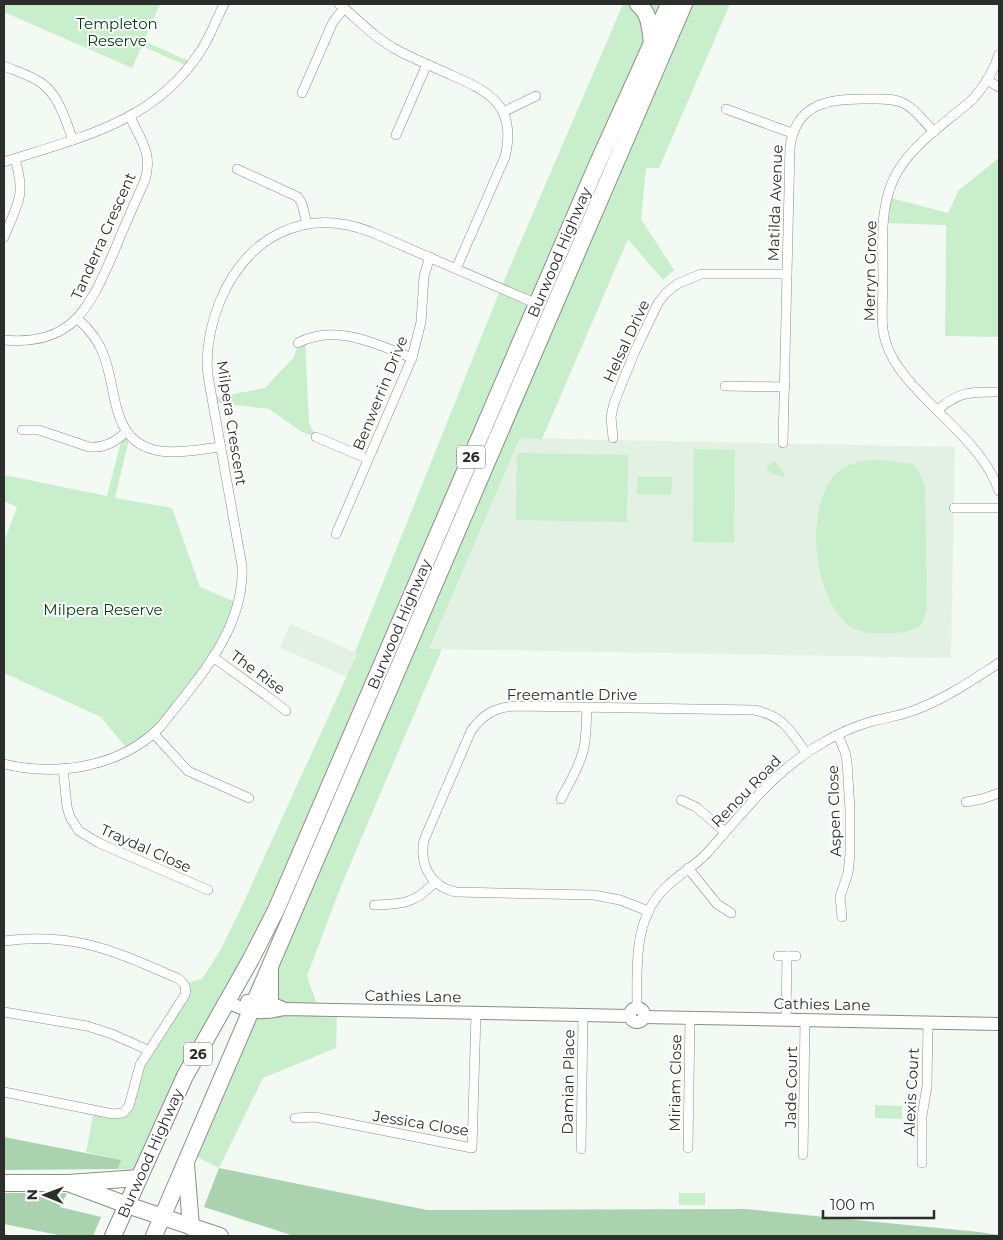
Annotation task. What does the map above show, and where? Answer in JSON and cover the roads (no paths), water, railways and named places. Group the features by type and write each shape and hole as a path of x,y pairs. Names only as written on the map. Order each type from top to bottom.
{"highway":[{"path":"638,4 642,7 649,21 652,43"},
{"name":"Burwood Highway","path":"113,1236 185,1076 252,959 276,910 668,4"},
{"name":"Burwood Highway","path":"154,1236 684,4"},
{"path":"276,910 292,915"},
{"path":"186,1161 188,1209 191,1227"},
{"path":"4,1183 68,1183 139,1178"},
{"path":"68,1183 220,1236"}],"street":[{"path":"4,162 101,131 130,118 160,98 188,69 206,43 224,4"},
{"path":"302,93 341,6 386,44 483,89 499,105 503,112 508,136 505,157 456,269"},
{"name":"Merryn Grove","path":"999,54 988,81 973,99 912,151 899,169 889,190 884,210 882,318 887,345 895,362 905,376 978,453 990,470 999,491"},
{"path":"396,135 427,64"},
{"path":"4,66 40,82 51,92 60,105 73,140"},
{"path":"988,81 999,87"},
{"path":"503,112 536,96"},
{"name":"Matilda Avenue","path":"783,443 790,146 792,133 804,115 818,104 846,98 900,101 912,108 934,132"},
{"path":"726,109 792,133"},
{"name":"Tanderra Crescent","path":"4,340 27,341 44,338 59,331 78,319 97,290 147,174 148,160 145,148 130,118"},
{"path":"4,237 21,193 20,177 15,159"},
{"path":"237,169 298,197 302,204 307,224"},
{"name":"Milpera Crescent","path":"4,764 32,769 64,768 90,764 116,756 135,747 154,734 222,644 240,598 243,578 208,376 207,355 209,335 217,308 234,273 252,252 280,233 307,224 336,223 354,226 537,304"},
{"name":"Benwerrin Drive","path":"336,534 412,358 422,322 424,276 430,257"},
{"name":"Helsal Drive","path":"613,438 611,417 616,396 658,304 671,289 688,278 701,274 787,274"},
{"path":"78,319 95,338 104,354 117,412 126,432 142,445 161,451 221,447"},
{"path":"298,343 313,337 344,335 363,339 412,358"},
{"path":"725,386 785,388"},
{"path":"937,410 950,399 960,395 975,392 999,392"},
{"path":"22,430 38,430 96,448 108,445 126,432"},
{"path":"316,437 368,459"},
{"path":"954,508 999,508"},
{"name":"The Rise","path":"213,656 286,711"},
{"name":"Renou Road","path":"637,1014 639,941 648,912 666,886 705,854 772,780 806,753 838,735 864,724 920,709 998,668"},
{"name":"Freemantle Drive","path":"435,882 424,864 422,852 424,840 471,731 476,724 492,711 507,706 759,711 775,717 787,726 806,753"},
{"path":"561,799 583,751 586,731 586,707"},
{"path":"154,734 188,771 249,798"},
{"name":"Aspen Close","path":"838,735 847,762 850,810 848,874 840,897 842,917"},
{"name":"Traydal Close","path":"64,768 67,807 72,822 79,831 99,843 208,890"},
{"path":"966,802 999,793"},
{"path":"681,800 696,807 725,832"},
{"path":"688,868 718,904 730,913"},
{"path":"374,906 410,901 421,896 435,882 451,891 462,893 601,896 620,900 648,912"},
{"path":"4,941 39,938 89,944 117,953 181,981 186,988 185,994 148,1050 139,1069 129,1106 125,1112 119,1114 4,1092"},
{"path":"786,1020 787,956"},
{"path":"272,959 272,1003"},
{"name":"Cathies Lane","path":"227,1002 252,1006 271,1012 285,1009 583,1016 637,1014 690,1018 999,1024"},
{"name":"Cathies Lane","path":"252,1006 272,1003 285,1009"},
{"path":"4,1012 87,1026 119,1036 148,1050"},
{"name":"Jessica Close","path":"295,1118 315,1117 472,1148 476,1014"},
{"name":"Damian Place","path":"580,1149 583,1016"},
{"name":"Miriam Close","path":"688,1148 690,1018"},
{"name":"Jade Court","path":"803,1155 806,1020"},
{"name":"Alexis Court","path":"922,1163 922,1116 926,1089 928,1022"}],"park label":[{"name":"Templeton Reserve","path":"117,32"},
{"name":"Milpera Reserve","path":"103,609"}]}
